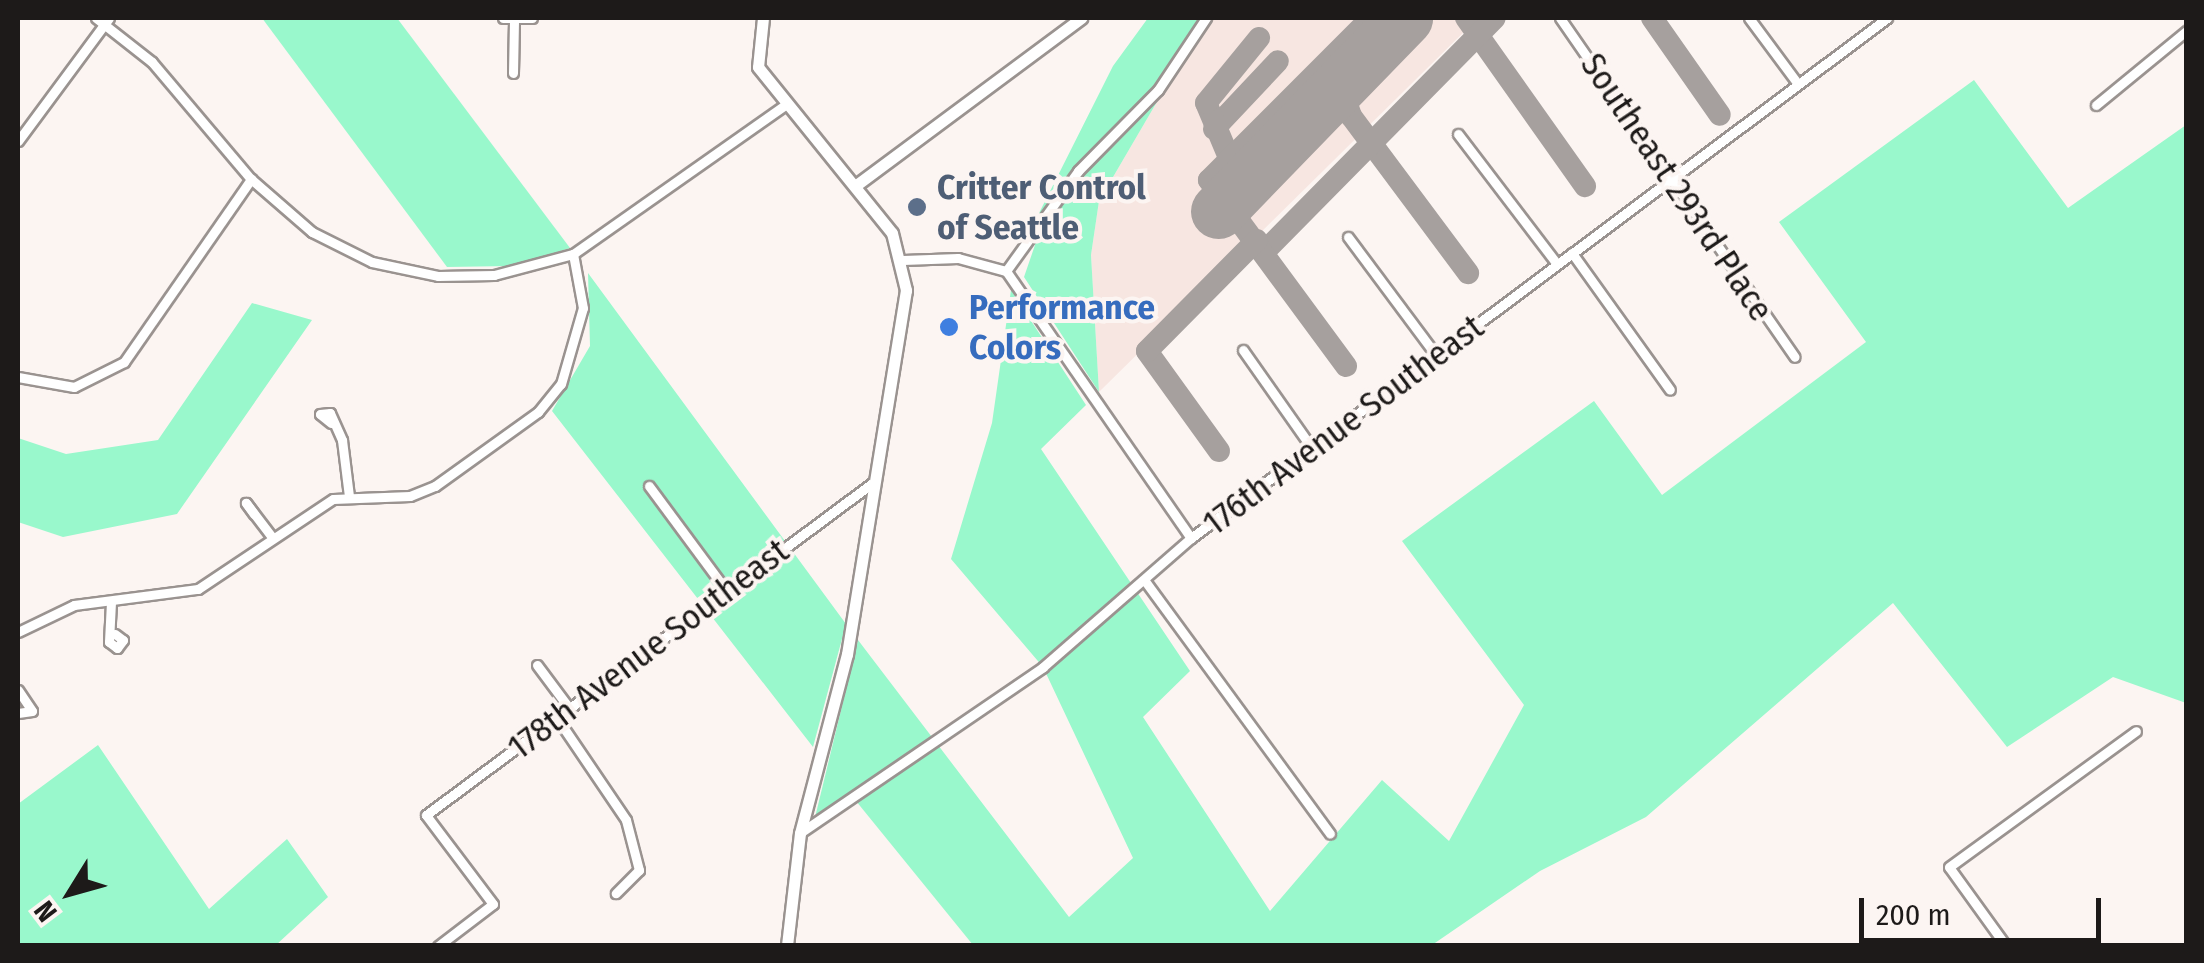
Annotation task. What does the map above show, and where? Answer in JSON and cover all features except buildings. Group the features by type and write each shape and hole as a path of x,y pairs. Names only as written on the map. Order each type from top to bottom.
{"street":[{"path":"503,18 532,18"},
{"path":"763,18 756,58 785,104 855,186 903,260 906,290 871,484 847,654 800,832 787,946"},
{"path":"855,186 1081,18"},
{"path":"1006,271 1078,172 1158,90 1206,18"},
{"name":"Southeast 293rd Place","path":"1560,18 1795,357"},
{"path":"1749,18 1798,84"},
{"name":"176th Avenue Southeast","path":"800,832 1043,668 1191,538 1887,18"},
{"path":"18,141 103,19 185,96 251,179 341,250 405,272 468,278 573,254 785,104"},
{"path":"513,74 514,19"},
{"path":"2096,105 2186,31"},
{"path":"1458,134 1557,264"},
{"path":"18,377 74,387 124,362 251,179"},
{"path":"1348,236 1436,355"},
{"path":"1572,253 1670,390"},
{"path":"18,632 60,608 198,589 272,537 350,496 423,493 538,412 578,341 583,308 573,254"},
{"path":"903,260 958,258 1006,271 1191,538"},
{"path":"1243,350 1312,448"},
{"path":"331,423 350,496"},
{"name":"178th Avenue Southeast","path":"438,946 493,904 426,816 871,484"},
{"path":"649,486 726,590"},
{"path":"254,514 272,537"},
{"path":"1145,581 1330,834"},
{"path":"111,602 115,634"},
{"path":"537,666 569,708"},
{"path":"18,690 20,704 31,714 18,713"},
{"path":"556,718 626,820 640,866 616,893"},
{"path":"2006,946 1949,867 2136,731"}],"shaded area":[{"path":"1206,18 1478,18 1099,392 1091,255 1099,201"}],"green space":[{"path":"262,18 397,18 570,248 515,266 447,267"},
{"path":"1148,18 1206,18 1099,201 1091,255 1099,392 1024,277 1035,245 1027,237 1113,66"},
{"path":"1974,80 2068,208 2186,125 2186,703 2113,677 2007,747 1893,603 1646,817 1540,871 1432,945 973,945 856,801 811,834 858,640 1069,917 1133,858 1043,667 951,559 992,423 1011,290 1086,405 1041,449 1190,671 1143,717 1270,911 1382,780 1449,841 1524,705 1402,541 1594,401 1662,495 1866,342 1779,222"},
{"path":"588,273 846,624 813,747 552,411 590,346"},
{"path":"252,303 312,320 177,514 63,537 18,522 18,438 66,454 158,440"},
{"path":"98,745 209,909 287,839 328,897 276,945 18,945 18,804"}],"taxiway":[{"path":"1346,366 1209,180 1371,18"},
{"path":"1466,18 1585,186"},
{"path":"1265,251 1495,18"},
{"path":"1652,18 1720,115"},
{"path":"1230,160 1206,103 1259,38"},
{"path":"1214,129 1278,61"},
{"path":"1340,84 1351,116 1468,273"},
{"path":"1219,451 1147,351 1257,240"}],"runway":[{"path":"1218,211 1405,18"}],"place":[{"name":"Critter Control of Seattle","path":"917,207"},
{"name":"Performance Colors","path":"949,327"}]}
